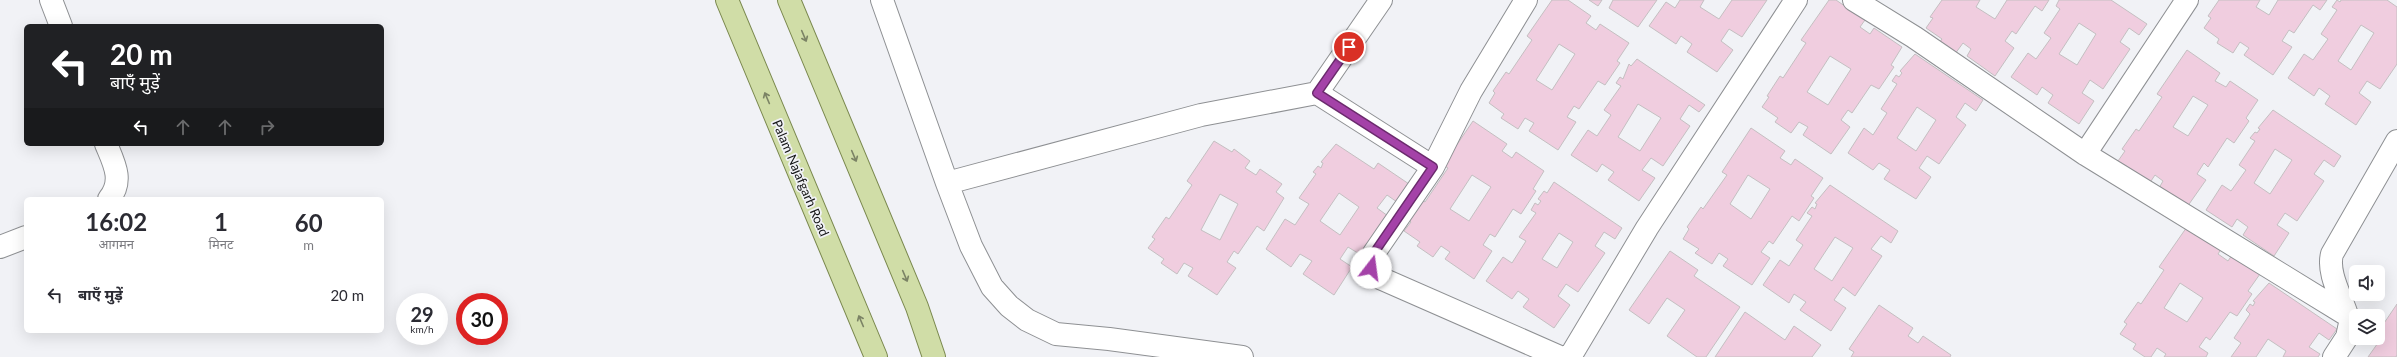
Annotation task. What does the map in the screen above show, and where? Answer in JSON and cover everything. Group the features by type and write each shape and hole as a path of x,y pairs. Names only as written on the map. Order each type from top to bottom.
{"main road":[{"name":"Palam Najafgarh Road","path":"727,0 876,357"},
{"path":"789,0 917,306 934,357"}],"street":[{"path":"51,0 60,24"},
{"path":"882,0 971,246 992,287 1009,306 1027,320 1056,334 1109,339 1242,357"},
{"path":"1317,93 1381,0"},
{"path":"1526,0 1471,91 1433,167 1374,253 1371,268 1380,278 1560,357"},
{"path":"1570,357 1648,228 1796,0"},
{"path":"1854,0 1914,37 2085,154 2347,315 2351,318 2350,328 2334,357"},
{"path":"2085,154 2186,0"},
{"path":"947,183 1201,115 1317,93 1433,167"},
{"path":"2347,315 2331,270 2330,262 2332,254 2397,141"},
{"path":"107,146 117,172 116,190 111,197"},
{"path":"0,247 24,238"}],"building":[{"path":"1552,0 1568,0 1591,16 1586,23 1596,30 1600,24 1629,43 1617,61 1620,63 1605,85 1598,81 1579,109 1574,106 1567,117 1576,122 1558,150 1529,131 1534,123 1525,118 1518,129 1501,118 1504,114 1489,103 1495,93 1493,91 1506,72 1509,74 1532,40 1527,36","holes":["1559,44 1575,54 1552,90 1536,80"]},
{"path":"1589,0 1602,0 1598,6"},
{"path":"1613,0 1657,0 1638,27 1609,8"},
{"path":"1680,0 1704,0 1700,7 1719,19 1732,0 1767,0 1742,37 1729,29 1721,41 1733,50 1717,72 1687,52 1692,44 1681,36 1676,44 1649,26 1666,2 1675,8"},
{"path":"1829,0 1836,0 1865,20 1860,27 1870,34 1874,28 1902,47 1891,65 1894,67 1879,89 1871,85 1852,113 1848,110 1841,120 1850,127 1831,154 1803,135 1808,127 1799,122 1791,133 1775,122 1778,118 1762,107 1780,76 1783,78 1806,43 1801,40","holes":["1830,56 1851,69 1828,105 1807,92"]},
{"path":"1942,0 1980,0 1976,7 1995,19 2007,0 2049,0 2042,11 2035,6 2016,34 2012,31 2005,41 2014,48 1995,76 1967,56 1971,49 1963,43 1955,54 1939,43 1942,39 1926,28 1933,18 1930,17"},
{"path":"2059,0 2111,0 2147,24 2139,35 2129,28 2120,42 2130,49 2103,89 2090,80 2082,93 2094,101 2079,124 2048,103 2053,95 2042,87 2037,95 2011,77 2028,53 2036,59 2051,38 2044,33 2060,9 2056,6","holes":["2079,23 2096,34 2077,65 2059,54"]},
{"path":"2219,0 2260,0 2256,7 2269,15 2278,0 2327,0 2320,10 2313,5 2294,33 2289,30 2282,41 2292,47 2273,75 2244,55 2249,48 2240,42 2233,53 2217,43 2219,39 2204,28 2211,18 2208,16"},
{"path":"2337,0 2340,2 2341,0 2387,0 2397,7 2397,64 2380,89 2367,81 2359,93 2371,102 2356,125 2325,104 2330,96 2319,88 2314,96 2288,78 2304,54 2313,60 2328,39 2321,34 2337,10 2332,7","holes":["2361,25 2374,33 2351,70 2338,61"]},
{"path":"2187,50 2220,73 2215,81 2226,87 2230,81 2258,100 2246,118 2249,121 2234,143 2227,138 2208,167 2204,163 2197,174 2206,180 2187,207 2159,188 2163,181 2155,175 2147,187 2134,171 2118,161 2125,151 2122,149 2136,129 2139,131 2162,97 2157,94","holes":["2193,96 2208,105 2188,136 2173,127"]},
{"path":"1915,54 1983,100 1976,111 1965,103 1956,117 1966,125 1939,164 1927,156 1919,168 1931,177 1916,199 1884,179 1890,170 1879,163 1873,170 1848,153 1864,128 1873,135 1887,113 1881,109 1897,84 1892,81 1896,75 1899,77 1902,73 1900,71","holes":["1917,107 1936,120 1916,151 1897,138"]},
{"path":"1637,59 1705,105 1699,112 1689,105 1680,119 1690,126 1663,166 1651,158 1642,170 1655,178 1639,201 1608,180 1614,172 1602,164 1597,172 1571,155 1588,130 1597,136 1611,115 1604,110 1621,86 1616,83 1620,77 1623,79 1629,64 1631,66","holes":["1638,104 1661,118 1640,151 1618,137"]},
{"path":"2273,110 2341,156 2334,167 2324,160 2314,174 2324,181 2297,221 2285,213 2277,225 2289,233 2274,256 2243,235 2248,227 2237,219 2232,227 2206,210 2222,185 2231,191 2246,170 2239,165 2255,141 2250,138 2255,132 2257,133 2260,129 2258,128","holes":["2275,149 2292,160 2270,194 2254,183"]},
{"path":"1473,121 1507,144 1502,151 1512,158 1516,152 1544,171 1533,189 1536,191 1521,214 1513,209 1495,237 1490,234 1483,245 1492,251 1474,279 1445,259 1450,252 1441,246 1433,257 1417,246 1420,242 1404,231 1411,222 1409,220 1422,200 1425,202 1448,168 1443,165","holes":["1472,175 1491,187 1469,221 1450,209"]},
{"path":"1751,128 1785,151 1780,158 1791,165 1795,159 1823,178 1811,196 1814,198 1799,221 1792,216 1773,244 1769,241 1761,252 1770,258 1752,285 1723,266 1728,259 1719,253 1712,264 1695,253 1699,249 1683,239 1689,229 1687,227 1701,207 1703,209 1727,175 1722,172","holes":["1748,175 1770,189 1751,219 1730,204"]},
{"path":"1214,141 1232,152 1234,149 1250,161 1245,168 1256,175 1260,169 1282,184 1276,192 1284,198 1264,231 1257,226 1238,254 1234,251 1227,262 1236,268 1217,295 1188,276 1193,268 1184,263 1177,274 1161,263 1164,259 1148,248 1155,239 1152,237 1166,217 1169,219 1192,185 1187,181","holes":["1220,194 1238,204 1220,240 1201,230"]},
{"path":"1336,144 1374,169 1378,163 1409,184 1397,202 1387,195 1377,208 1388,216 1361,255 1348,247 1340,259 1352,267 1334,295 1303,274 1312,261 1300,254 1291,267 1266,249 1285,219 1295,225 1309,204 1299,198 1316,174 1313,172 1318,166 1321,168 1323,163 1321,162","holes":["1339,193 1359,207 1340,235 1320,221"]},
{"path":"1554,182 1622,228 1615,239 1604,232 1595,246 1605,253 1578,292 1566,284 1558,296 1570,305 1554,328 1523,307 1529,299 1518,291 1512,299 1486,281 1503,257 1512,263 1526,241 1519,237 1536,213 1531,210 1535,203 1538,205 1541,201 1538,199 1544,191 1547,193","holes":["1559,233 1573,242 1557,268 1542,259"]},
{"path":"1830,185 1898,231 1891,243 1881,236 1871,249 1882,256 1855,296 1843,287 1834,300 1846,308 1831,331 1800,310 1806,302 1794,294 1789,303 1763,285 1780,260 1789,266 1803,245 1796,240 1812,216 1807,213 1812,207 1815,209 1817,204 1815,203","holes":["1835,237 1853,248 1832,281 1814,269"]},
{"path":"2189,224 2223,246 2218,254 2228,261 2232,255 2260,274 2248,291 2252,294 2237,316 2230,312 2210,340 2206,337 2199,347 2208,353 2206,357 2164,357 2166,354 2157,348 2151,357 2145,357 2133,349 2136,344 2120,334 2127,324 2124,322 2138,302 2141,304 2164,270 2159,267","holes":["2180,283 2203,298 2187,322 2164,308"]},
{"path":"1670,251 1698,270 1694,276 1740,307 1706,357 1697,357 1667,336 1685,310 1667,298 1649,324 1629,310"},
{"path":"2269,283 2337,329 2329,340 2319,333 2309,347 2320,354 2318,357 2283,357 2286,351 2268,339 2256,357 2231,357 2241,343 2234,338 2250,314 2246,310 2250,304 2253,306 2255,302 2253,301"},
{"path":"2397,304 2397,355 2396,357 2368,357 2376,345 2385,345 2385,322"},
{"path":"1879,305 1913,328 1908,336 1918,343 1923,336 1951,355 1950,357 1851,357 1854,352 1849,349"},
{"path":"1745,312 1785,340 1794,326 1821,345 1812,357 1715,357"}],"route":[{"path":"1349,47 1317,93 1433,167 1374,253 1371,260 1371,268"}]}
